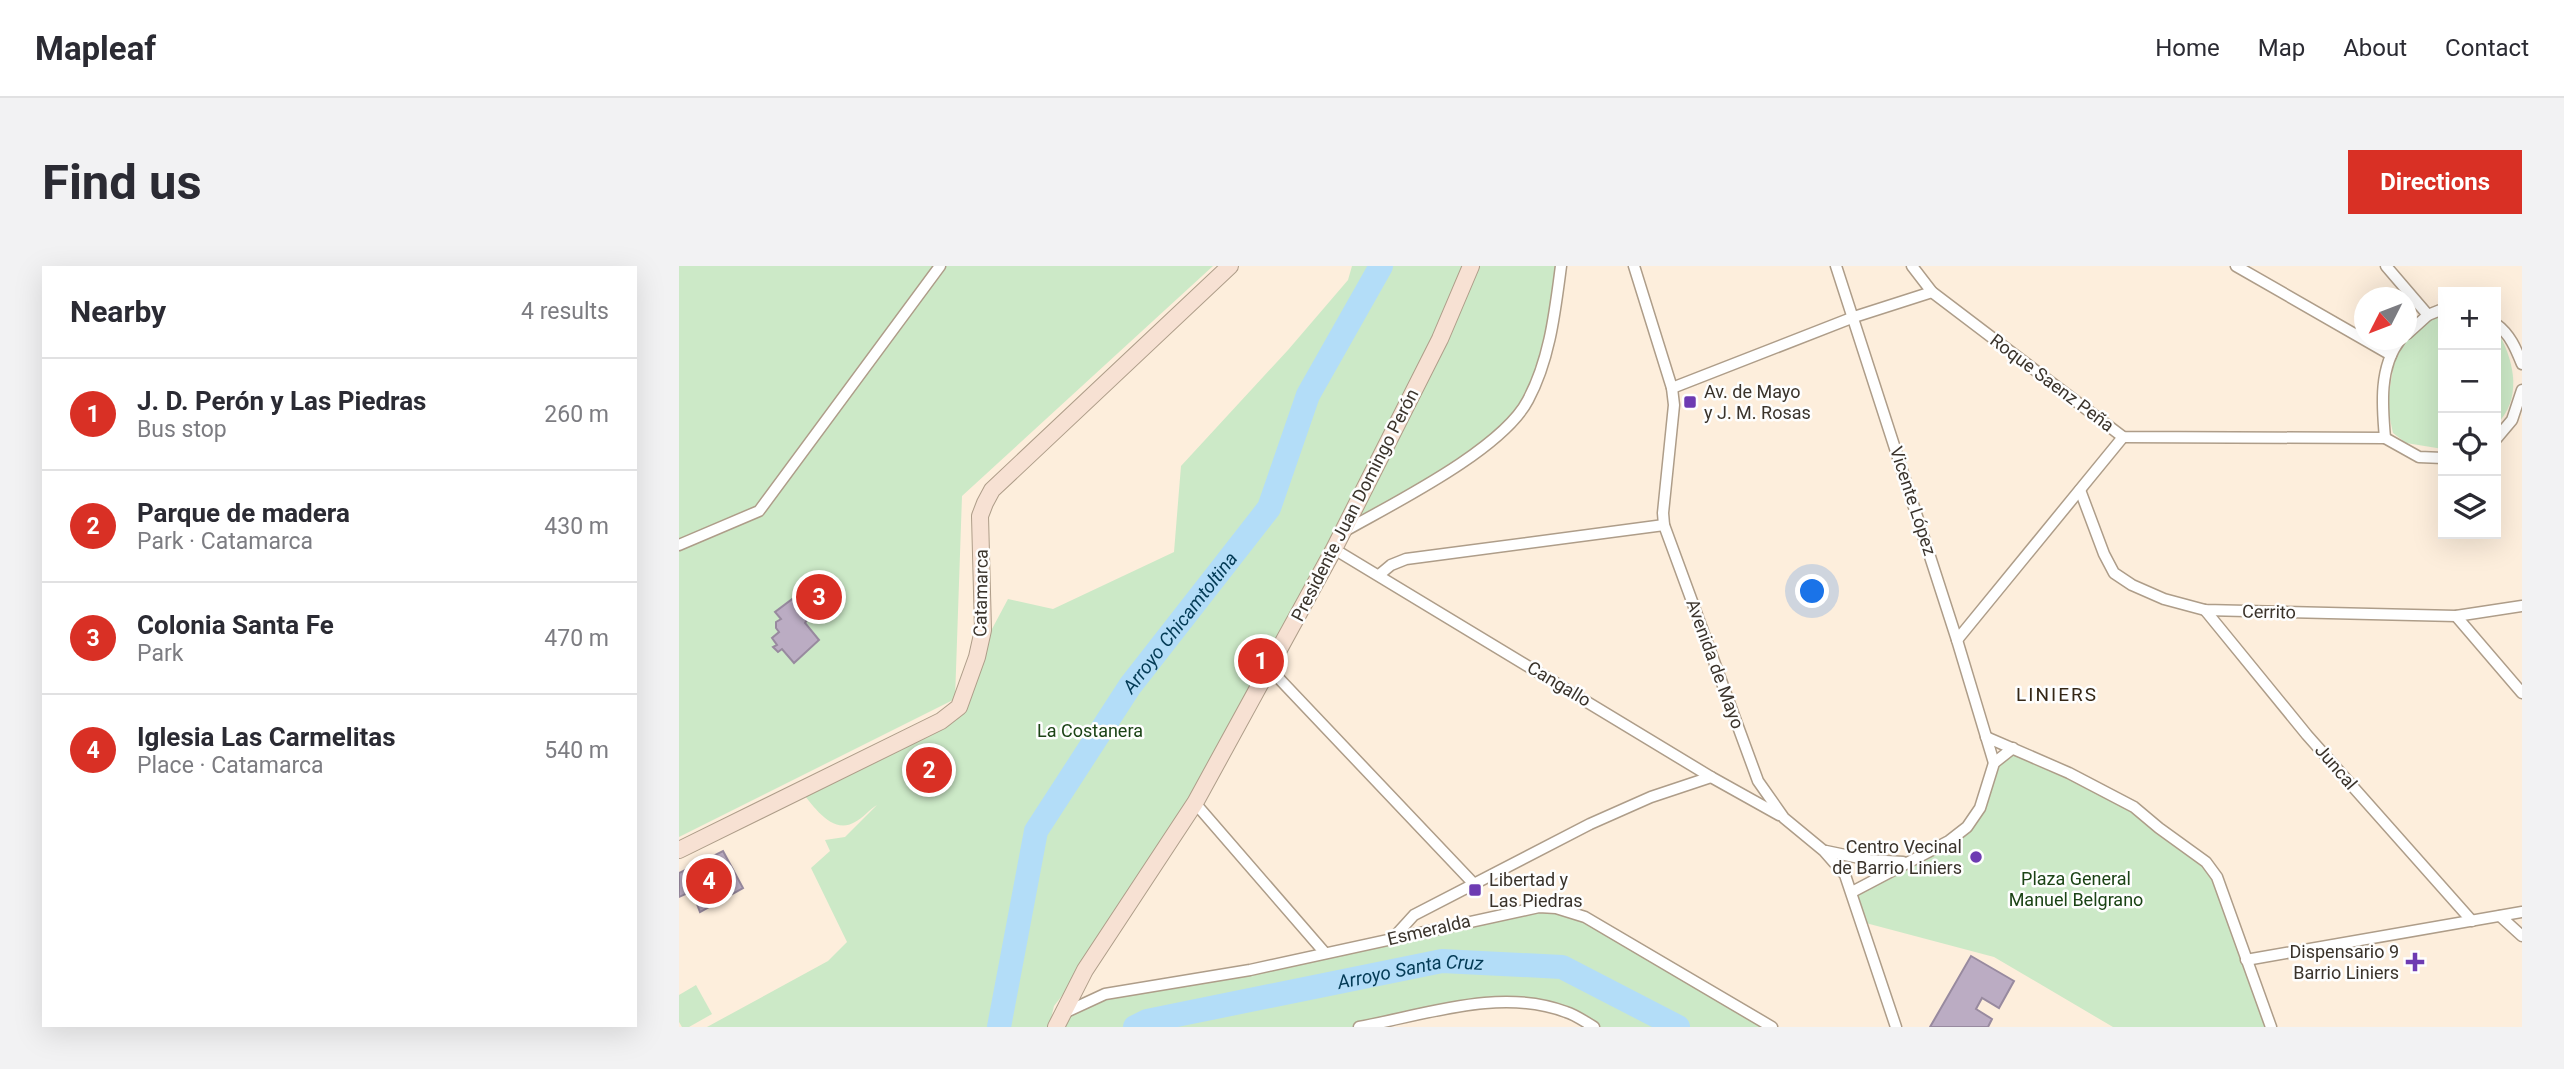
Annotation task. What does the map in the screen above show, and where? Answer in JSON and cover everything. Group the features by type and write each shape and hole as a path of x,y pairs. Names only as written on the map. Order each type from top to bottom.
{"street":[{"path":"679,545 759,511 940,266"},
{"name":"Catamarca","path":"679,850 941,721 959,707 977,657 983,631 981,516 992,490 1230,266"},
{"name":"Presidente Juan Domingo Perón","path":"1060,1020 1085,970 1195,803 1334,550 1440,339 1471,266"},
{"path":"1343,532 1472,456 1512,422 1527,402 1547,349 1562,266"},
{"name":"Avenida de Mayo","path":"1634,266 1672,388 1674,405 1664,525 1751,766 1766,795 1784,818 1841,869 1852,892 1896,1027"},
{"name":"Vicente López","path":"1836,266 1994,763"},
{"name":"Roque Saenz Peña","path":"1912,266 1932,292 2123,436 2385,438 2419,457 2438,458"},
{"path":"2236,266 2391,355"},
{"path":"2386,266 2428,315"},
{"path":"1672,388 1854,317 1932,292"},
{"path":"2417,324 2438,311"},
{"path":"2501,327 2514,344 2522,364"},
{"path":"2385,438 2382,405 2394,350"},
{"path":"2501,433 2512,420 2522,390"},
{"path":"1957,640 2123,436"},
{"name":"Cerrito","path":"2080,490 2114,573 2132,585 2164,599 2205,610 2456,616 2522,606"},
{"path":"1379,575 1391,565 1406,559 1664,525"},
{"name":"Cangallo","path":"1334,550 1711,777 1784,818"},
{"name":"Juncal","path":"2205,610 2307,734 2472,921"},
{"path":"2456,616 2522,693"},
{"path":"1269,668 1474,884"},
{"path":"1986,737 2069,773 2134,807 2206,862 2217,877 2271,1027"},
{"path":"1852,892 1949,841 1967,827 1980,807 1994,763 2013,748"},
{"path":"1394,938 1415,915 1590,824 1651,797 1711,777"},
{"path":"1195,803 1325,953"},
{"path":"1824,851 1862,859 1906,863"},
{"name":"Esmeralda","path":"1060,1020 1105,994 1251,970 1524,909 1556,908 1585,917 1609,930 1772,1027"},
{"path":"2246,960 2522,912"},
{"path":"2500,916 2522,936"},
{"path":"1359,1027 1401,1024 1478,1004 1524,1003 1568,1012 1594,1027"}],"green space":[{"path":"679,266 1213,266 962,496 955,699 679,837"},
{"name":"La Costanera","path":"1352,266 1561,266 1554,314 1527,403 1472,456 1343,532 1195,803 1105,940 1054,1006 1049,1027 707,1027 828,961 847,942 811,868 830,851 825,840 845,837 877,805 855,822 839,825 824,817 800,790 941,721 964,692 977,657 1008,599 1053,609 1174,552 1181,466 1288,350 1348,280"},
{"path":"2438,316 2438,448 2406,443 2393,433 2387,405 2395,357 2400,350 2417,350 2417,332 2431,318"},
{"path":"2501,338 2509,357 2513,381 2513,393 2501,419"},
{"name":"Plaza General Manuel Belgrano","path":"2013,748 2134,807 2217,877 2265,1027 2113,1027 1994,957 1862,922 1852,893 1967,827 1994,763"},
{"path":"1524,909 1585,917 1772,1027 1594,1027 1568,1012 1478,1004 1357,1027 1056,1027 1064,1013 1105,994 1320,954"},
{"path":"696,985 712,1014 689,1027 682,1027 679,1022 679,995"}],"building":[{"path":"795,597 799,602 805,600 809,605 809,617 805,623 819,640 794,663 782,649 778,652 773,647 777,645 772,638 779,632 776,622 781,619 775,612"},
{"path":"723,851 743,888 700,912 692,891 679,897 679,873"},
{"path":"1971,956 2014,981 1999,1008 1982,998 1976,1009 1992,1019 1988,1027 1930,1027"}],"waterway":[{"name":"Arroyo Chicamtoltina","path":"999,1027 1036,831 1130,686 1269,508 1308,395 1381,266"},
{"name":"Arroyo Santa Cruz","path":"1135,1027 1147,1021 1442,961 1562,967 1678,1027"}],"place":[{"name":"Av. de Mayo y J. M. Rosas","path":"1690,402"},
{"name":"Colonia Santa Fe","path":"819,597"},
{"name":"J. D. Perón y Las Piedras","path":"1261,661"},
{"name":"Parque de madera","path":"929,770"},
{"name":"Centro Vecinal de Barrio Liniers","path":"1976,857"},
{"name":"Iglesia Las Carmelitas","path":"709,881"},
{"name":"Libertad y Las Piedras","path":"1475,890"},
{"name":"Dispensario 9 Barrio Liniers","path":"2415,962"}],"district":[{"name":"LINIERS","path":"2057,694"}]}
